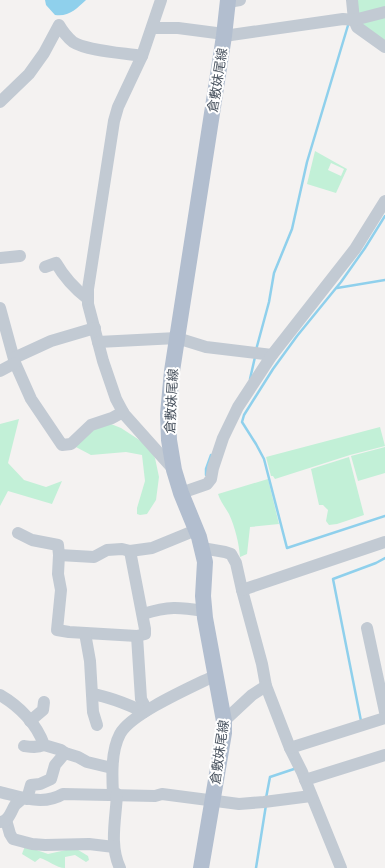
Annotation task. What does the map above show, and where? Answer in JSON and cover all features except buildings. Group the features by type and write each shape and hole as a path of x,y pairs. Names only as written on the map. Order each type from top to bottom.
{"main road":[{"name":"倉敷妹尾線","path":"201,868 211,801 224,733 224,721 203,596 205,562 196,530 174,470 169,440 168,414 170,385 177,338 224,35 232,1"}],"street":[{"path":"161,0 142,56 118,107 114,121 89,275 88,299 98,342 116,399 123,412 174,470"},
{"path":"352,0 351,20 357,27 385,47"},
{"path":"152,28 184,28 224,35 351,20 385,12"},
{"path":"0,102 29,74 44,53 58,25 67,37 75,43 86,47 142,56"},
{"path":"181,492 207,484 211,479 223,438 238,407 272,355 355,249 385,201"},
{"path":"0,258 20,256"},
{"path":"45,267 56,263 63,275 88,299"},
{"path":"0,308 15,361 31,399 62,445 71,444 91,425 112,418 123,412"},
{"path":"0,371 51,341 95,328"},
{"path":"98,342 177,338 206,347 272,355"},
{"path":"59,554 94,557 107,550 122,549 130,551 152,548 196,530"},
{"path":"18,533 32,540 58,545 58,574 61,590 57,630 138,636 145,634 146,629 130,551"},
{"path":"242,590 385,542"},
{"path":"202,548 231,554 236,563 262,664 266,686 290,748 305,780 341,868"},
{"path":"143,614 160,609 178,607 205,611"},
{"path":"367,628 385,712"},
{"path":"85,633 90,660 93,712 97,725"},
{"path":"138,636 141,699 145,711"},
{"path":"120,868 114,847 115,794 112,768 121,733 145,711 216,675"},
{"path":"224,721 252,695 266,686"},
{"path":"92,694 106,696 145,711"},
{"path":"0,695 12,702 30,721 40,735 44,745"},
{"path":"30,721 43,710 44,702"},
{"path":"290,748 385,718"},
{"path":"24,746 40,747 44,745 78,756 87,762 112,768"},
{"path":"65,753 55,765 51,779 40,784 31,785 25,798 15,805 3,821 13,839 32,844 89,844 114,847"},
{"path":"305,780 385,755"},
{"path":"0,792 42,801 56,798 63,794 155,796 162,794 239,804 311,796"}],"green space":[{"path":"356,0 385,0 385,9 359,15"},
{"path":"385,16 385,43 361,26 360,21"},
{"path":"315,151 347,169 336,193 307,184","holes":["331,163 344,169 341,176 328,170"]},
{"path":"19,419 8,463 24,480 46,487 62,481 52,504 8,491 0,506 0,424"},
{"path":"111,424 121,428 147,445 155,458 159,477 156,500 147,514 137,514 137,508 145,481 142,455 126,452 91,455 74,446 93,428"},
{"path":"380,427 385,446 350,455 275,479 271,476 266,457"},
{"path":"385,447 385,473 358,481 351,456"},
{"path":"349,457 364,515 337,524 329,525 326,521 328,510 323,505 319,505 311,469"},
{"path":"268,479 279,524 250,527 247,554 240,557 238,541 233,524 218,494"},
{"path":"25,846 48,854 75,848 88,856 89,860 86,862 75,855 65,857 65,868 58,867 40,858 35,862 22,854"}],"water":[{"path":"45,0 86,0 68,14 55,15 46,5"}],"waterway":[{"path":"256,350 269,302 274,273 292,229 307,162 349,22"},
{"path":"385,216 341,282 297,336 273,369 244,415 242,422 264,459 287,548 385,516"},
{"path":"337,288 385,280"},
{"path":"250,379 255,357"},
{"path":"206,475 206,469 211,455"},
{"path":"361,721 333,579 376,563 385,558"},
{"path":"266,798 270,777 294,769"},
{"path":"256,868 266,805"}]}
